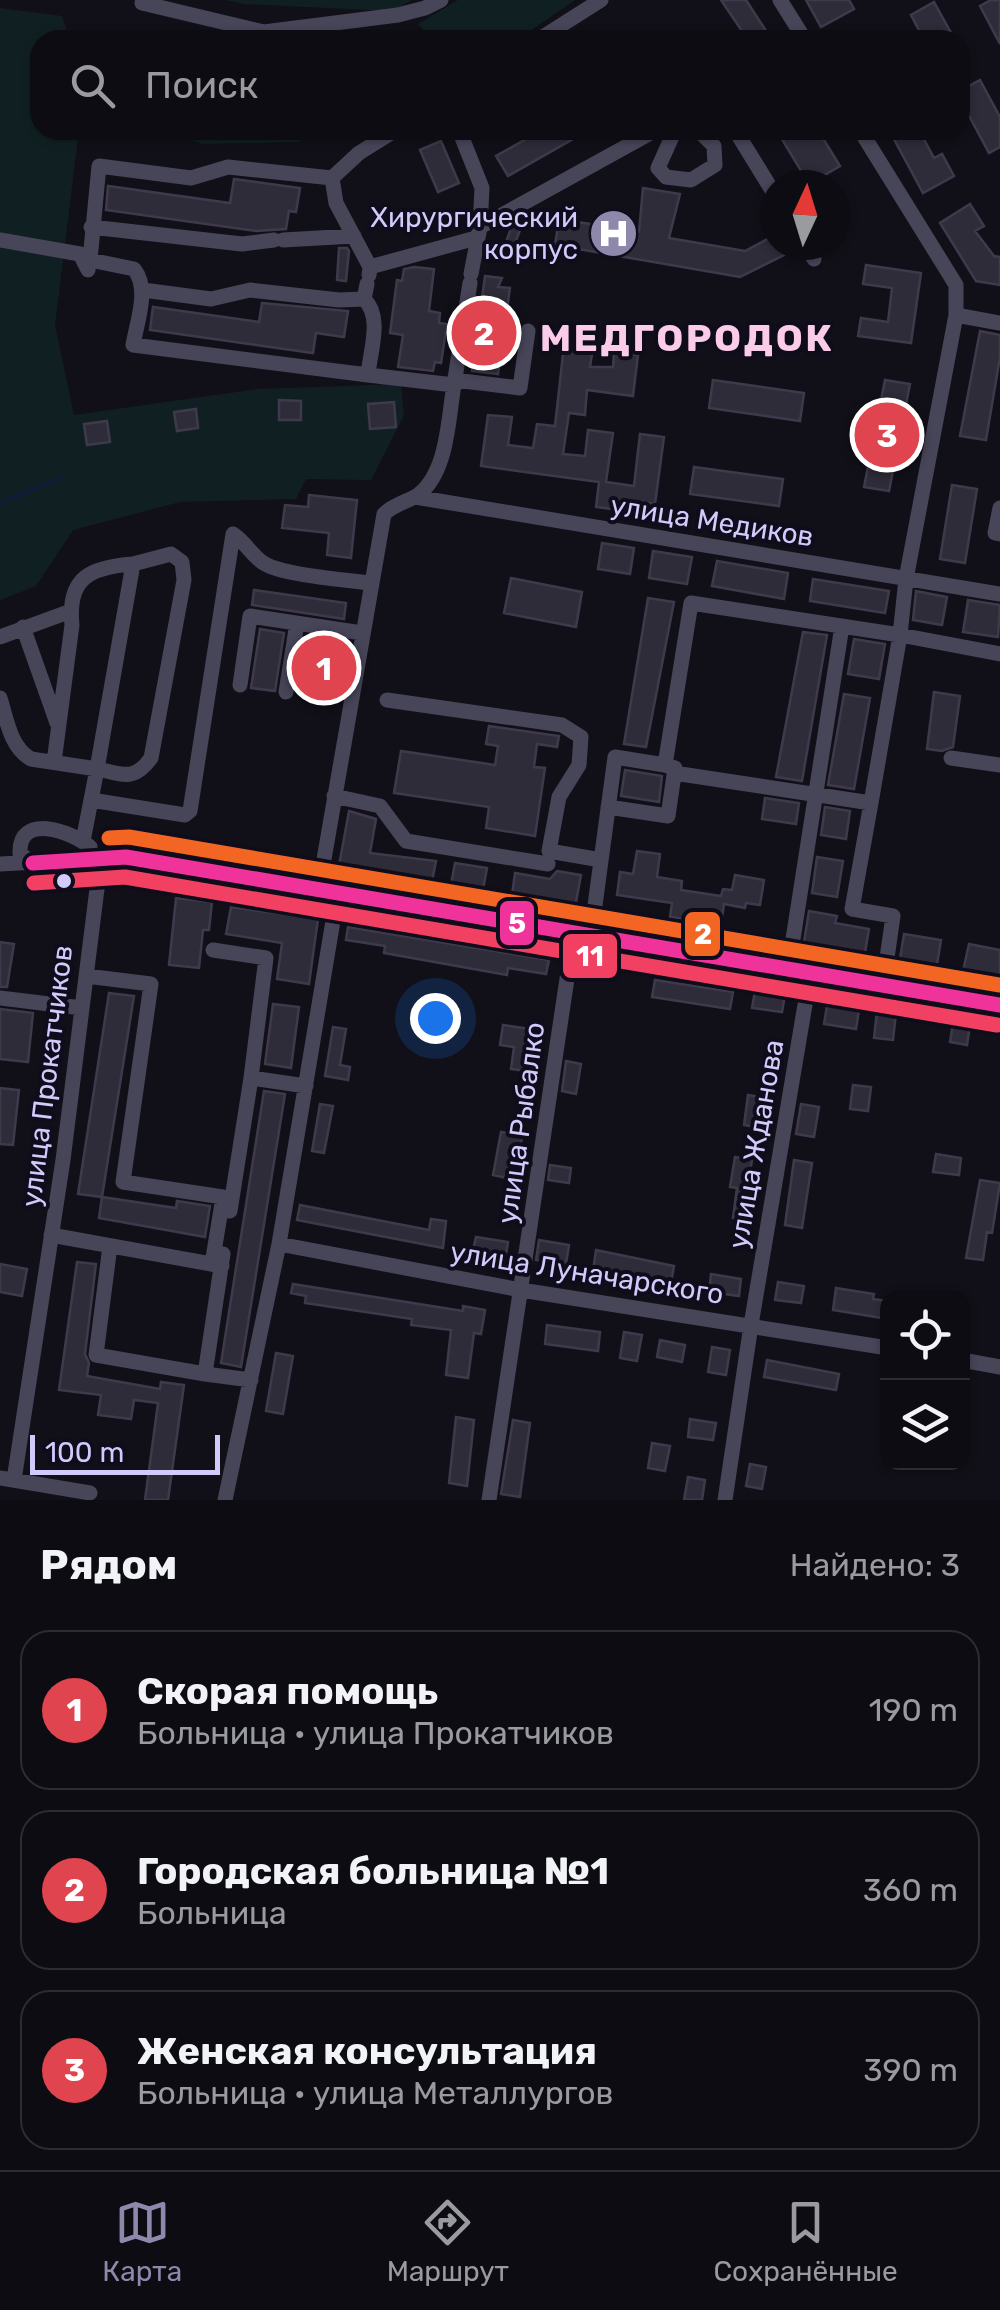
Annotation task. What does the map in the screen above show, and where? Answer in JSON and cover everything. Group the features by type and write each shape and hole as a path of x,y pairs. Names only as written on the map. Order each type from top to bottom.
{"street":[{"path":"280,30 398,15 441,0"},
{"path":"554,30 601,0"},
{"path":"780,0 799,30"},
{"path":"142,4 186,8 258,30"},
{"path":"380,140 332,178 228,167 191,178 99,166 90,260 134,268 141,277 143,290 132,344 368,375 520,388 528,331"},
{"path":"319,888 384,514 415,497 429,484 437,469 454,383 482,188 462,140"},
{"path":"143,290 211,299 250,290 339,300 368,282 478,232 639,140"},
{"path":"671,140 658,168 666,177 691,180 715,165 714,146 708,140"},
{"path":"742,140 760,170"},
{"path":"866,140 956,285 956,315 906,579 900,635 852,909 894,916 883,986"},
{"path":"332,178 336,203 354,236 374,311 368,375"},
{"path":"91,227 242,244 354,236"},
{"path":"0,240 80,254 88,270"},
{"path":"956,315 1000,323"},
{"name":"улица Медиков","path":"415,497 1000,594"},
{"path":"1000,508 996,534 1000,534"},
{"path":"92,800 184,816 190,811 234,534 262,562 276,569 371,583"},
{"path":"0,698 15,746 31,760 128,776 140,772 151,758 184,580 182,562 171,554 106,566 87,574 77,584 54,762"},
{"path":"83,842 133,564"},
{"path":"608,807 668,816 669,769 692,604 1000,654"},
{"path":"0,637 71,612"},
{"path":"240,685 250,616 362,633"},
{"path":"286,692 297,623"},
{"path":"788,970 842,626"},
{"path":"22,628 58,728"},
{"path":"387,700 562,725 582,737 579,764 559,797 548,852 600,860"},
{"name":"улица Рыбалко","path":"489,1500 582,933 600,860 615,757 669,769"},
{"path":"951,758 1000,764"},
{"path":"669,769 871,803"},
{"path":"334,796 380,806 406,841 548,864"},
{"path":"32,863 20,854 19,844 34,829 66,831 100,857"},
{"name":"улица Прокатчиков","path":"7,1479 52,1236 100,857"},
{"path":"0,864 126,857 1000,1005"},
{"path":"225,1500 279,1244 338,892"},
{"path":"214,950 266,958 251,1078 217,1265"},
{"name":"улица Жданова","path":"726,1500 751,1324 810,975"},
{"path":"86,976 152,984 123,1182 223,1198 205,1374"},
{"path":"0,998 82,1008"},
{"path":"251,1078 306,1086"},
{"path":"52,1236 217,1265"},
{"name":"улица Луначарского","path":"279,1244 522,1290 880,1347"},
{"path":"110,1246 96,1355 251,1380"},
{"path":"970,1361 1000,1366"},
{"path":"7,1479 90,1493"}],"shaded area":[{"path":"225,0 412,0 392,11"},
{"path":"458,0 575,0 532,30 423,30 418,24"},
{"path":"0,8 62,16 67,30 30,30 30,140 78,140 55,325 74,415 258,389 401,384 404,415 371,480 306,479 296,499 180,502 73,530 36,586 0,600"},
{"path":"190,140 302,140 297,142 203,144"}],"building":[{"path":"721,0 746,0 766,30 741,30"},
{"path":"806,0 849,0 854,9 821,27"},
{"path":"1000,0 1000,44 980,6"},
{"path":"934,2 949,30 919,30 911,15"},
{"path":"980,80 1000,117 1000,147 989,153 970,118 970,86"},
{"path":"524,140 571,140 508,176 496,156"},
{"path":"782,140 824,140 840,166 833,170 801,170"},
{"path":"894,140 924,140 934,158 942,154 954,176 923,193"},
{"path":"441,141 459,183 438,192 420,150"},
{"path":"234,179 300,188 296,212 289,211 286,229 256,231 106,210 108,186 230,203"},
{"name":"Хирургический корпус","path":"643,188 680,194 669,238 745,251 760,243 760,260 774,260 740,277 555,245 559,219 639,232"},
{"path":"970,204 984,226 975,231 994,256 1000,257 1000,285 976,281 940,223"},
{"path":"513,222 523,222 510,257 502,254"},
{"path":"339,248 349,251 346,281 337,280"},
{"path":"866,265 921,273 911,343 858,336 861,318 888,322 892,288 863,284"},
{"path":"404,269 434,269 429,311 440,313 439,323 447,324 441,363 435,362 433,371 398,367 403,335 390,333 397,280 402,281"},
{"path":"485,276 502,278 498,287 510,288 498,374 472,371"},
{"path":"262,303 348,311 344,337 316,333 313,353 150,330 153,307 259,322"},
{"path":"980,331 1000,335 986,440 960,436"},
{"path":"564,345 593,347 590,367 613,367 614,352 638,355 633,396 587,390 585,415 569,413 563,454 585,456 588,430 613,433 606,482 634,486 640,434 664,437 655,504 644,502 643,513 596,507 599,482 481,466 488,415 512,417 508,445 533,448 537,424 555,426"},
{"path":"713,380 804,393 800,421 709,408"},
{"path":"885,380 910,384 889,491 864,487"},
{"path":"279,400 301,401 301,420 279,420"},
{"path":"394,402 396,427 370,429 368,404"},
{"path":"196,409 198,428 177,431 174,412"},
{"path":"107,421 110,442 87,445 84,424"},
{"path":"694,467 783,479 779,506 690,494"},
{"path":"952,485 977,489 965,563 940,559"},
{"path":"309,495 357,500 351,558 327,555 329,533 282,528 285,505 308,507"},
{"path":"602,543 634,548 630,574 598,569"},
{"path":"653,551 692,557 687,584 649,578"},
{"path":"717,561 788,573 784,599 712,586"},
{"path":"511,578 582,592 576,627 504,613"},
{"path":"813,579 889,591 885,613 810,601"},
{"path":"254,590 346,603 344,619 252,605"},
{"path":"916,591 947,597 942,625 913,620"},
{"path":"648,598 674,602 646,747 624,744"},
{"path":"968,600 1000,605 998,637 963,632"},
{"path":"260,629 284,633 275,691 251,688"},
{"path":"803,632 827,635 802,781 776,777"},
{"path":"315,639 341,643 332,698 306,694"},
{"path":"854,639 885,644 879,679 848,674"},
{"path":"934,692 960,696 953,747 942,751 927,749"},
{"path":"844,694 870,698 854,789 828,785"},
{"path":"489,726 559,736 557,747 537,744 534,767 545,768 535,836 486,828 489,807 394,793 401,751 495,765 498,746 486,744"},
{"path":"625,770 662,776 659,802 621,796"},
{"path":"765,798 799,803 796,824 762,819"},
{"path":"825,807 850,811 846,839 821,835"},
{"path":"349,811 376,819 370,853 436,861 431,886 338,871"},
{"path":"637,851 660,854 657,877 682,881 681,890 721,896 723,889 732,890 735,875 764,880 760,905 746,903 745,908 724,904 721,924 670,917 672,903 617,895 620,872 633,874"},
{"path":"817,857 843,861 837,897 812,893"},
{"path":"455,863 487,868 482,895 450,890"},
{"path":"557,871 581,875 574,913 511,902 515,873 550,879"},
{"path":"176,898 212,902 209,930 203,930 199,968 169,965"},
{"path":"231,907 318,919 309,984 277,979 282,943 226,934"},
{"path":"809,911 837,916 835,923 869,929 864,959 803,948"},
{"path":"348,927 549,960 546,974 508,968 507,975 384,953 385,946 346,940"},
{"path":"904,934 941,940 936,971 899,965"},
{"path":"0,942 14,944 7,987 0,987"},
{"path":"969,944 1000,950 1000,978 963,971"},
{"path":"655,980 733,992 730,1009 652,997"},
{"path":"755,991 785,995 782,1012 752,1008"},
{"path":"109,993 134,996 102,1197 78,1194"},
{"path":"273,1004 299,1007 291,1068 265,1064"},
{"path":"827,1006 859,1010 856,1029 824,1024"},
{"path":"0,1009 33,1013 28,1062 0,1059"},
{"path":"877,1011 896,1013 893,1040 874,1038"},
{"path":"954,1017 971,1019 967,1045 950,1042"},
{"path":"503,1025 538,1030 533,1072 511,1069 514,1047 500,1045"},
{"path":"333,1027 346,1029 340,1065 350,1067 348,1080 325,1076"},
{"path":"566,1061 581,1064 576,1094 562,1091"},
{"path":"853,1085 871,1087 868,1111 850,1109"},
{"path":"0,1088 19,1090 13,1145 0,1144"},
{"path":"264,1091 285,1094 241,1367 221,1363"},
{"path":"748,1095 766,1098 761,1128 744,1125"},
{"path":"320,1104 333,1106 324,1153 312,1151"},
{"path":"801,1104 819,1107 814,1137 796,1134"},
{"path":"501,1132 523,1135 511,1179 493,1175"},
{"path":"936,1154 961,1158 959,1175 933,1172"},
{"path":"735,1157 752,1160 746,1195 751,1196 747,1220 733,1218 737,1188 730,1187"},
{"path":"794,1160 812,1163 802,1228 785,1225"},
{"path":"550,1165 571,1168 569,1183 548,1180"},
{"path":"980,1180 1000,1183 983,1260 966,1258"},
{"path":"102,1197 176,1208 177,1201 210,1206 205,1237 99,1218"},
{"path":"300,1205 429,1230 431,1219 446,1221 443,1248 297,1220"},
{"path":"476,1237 508,1242 506,1255 473,1250"},
{"path":"539,1240 569,1245 566,1264 536,1260"},
{"path":"596,1250 674,1266 671,1283 593,1271"},
{"path":"77,1262 96,1264 85,1354 89,1363 87,1376 160,1389 161,1382 184,1385 168,1500 145,1500 158,1403 134,1400 131,1419 98,1415 101,1395 59,1390"},
{"path":"0,1264 27,1269 22,1296 0,1292"},
{"path":"711,1274 741,1279 739,1296 709,1292"},
{"path":"778,1282 804,1286 801,1303 775,1300"},
{"path":"293,1284 463,1311 463,1306 485,1310 481,1334 474,1333 468,1378 446,1375 451,1330 411,1325 412,1319 305,1303 306,1296 291,1293"},
{"path":"836,1288 874,1294 873,1299 880,1300 880,1318 833,1310"},
{"path":"547,1325 600,1332 598,1351 545,1344"},
{"path":"624,1332 642,1335 637,1361 620,1358"},
{"path":"660,1340 685,1345 682,1362 657,1357"},
{"path":"712,1347 730,1350 726,1375 708,1372"},
{"path":"276,1353 293,1356 283,1414 266,1411"},
{"path":"767,1360 839,1374 836,1390 764,1377"},
{"path":"456,1417 474,1420 467,1486 449,1483"},
{"path":"690,1419 716,1423 713,1440 688,1437"},
{"path":"513,1420 530,1423 520,1497 501,1494"},
{"path":"652,1443 670,1446 665,1471 648,1468"},
{"path":"750,1464 766,1467 762,1489 746,1486"},
{"path":"688,1477 705,1480 702,1500 684,1500"}],"waterway":[{"path":"0,503 60,478"}],"transit line":[{"name":"2","path":"109,838 129,837 1000,985"},
{"name":"5","path":"33,863 126,857 1000,1005"},
{"name":"11","path":"34,883 125,877 997,1025"}],"place":[{"name":"Хирургический корпус","path":"613,233"},
{"name":"Городская больница №1","path":"484,333"},
{"name":"Женская консультация","path":"887,435"},
{"name":"Скорая помощь","path":"324,668"}],"district":[{"name":"МЕДГОРОДОК","path":"687,338"}]}
